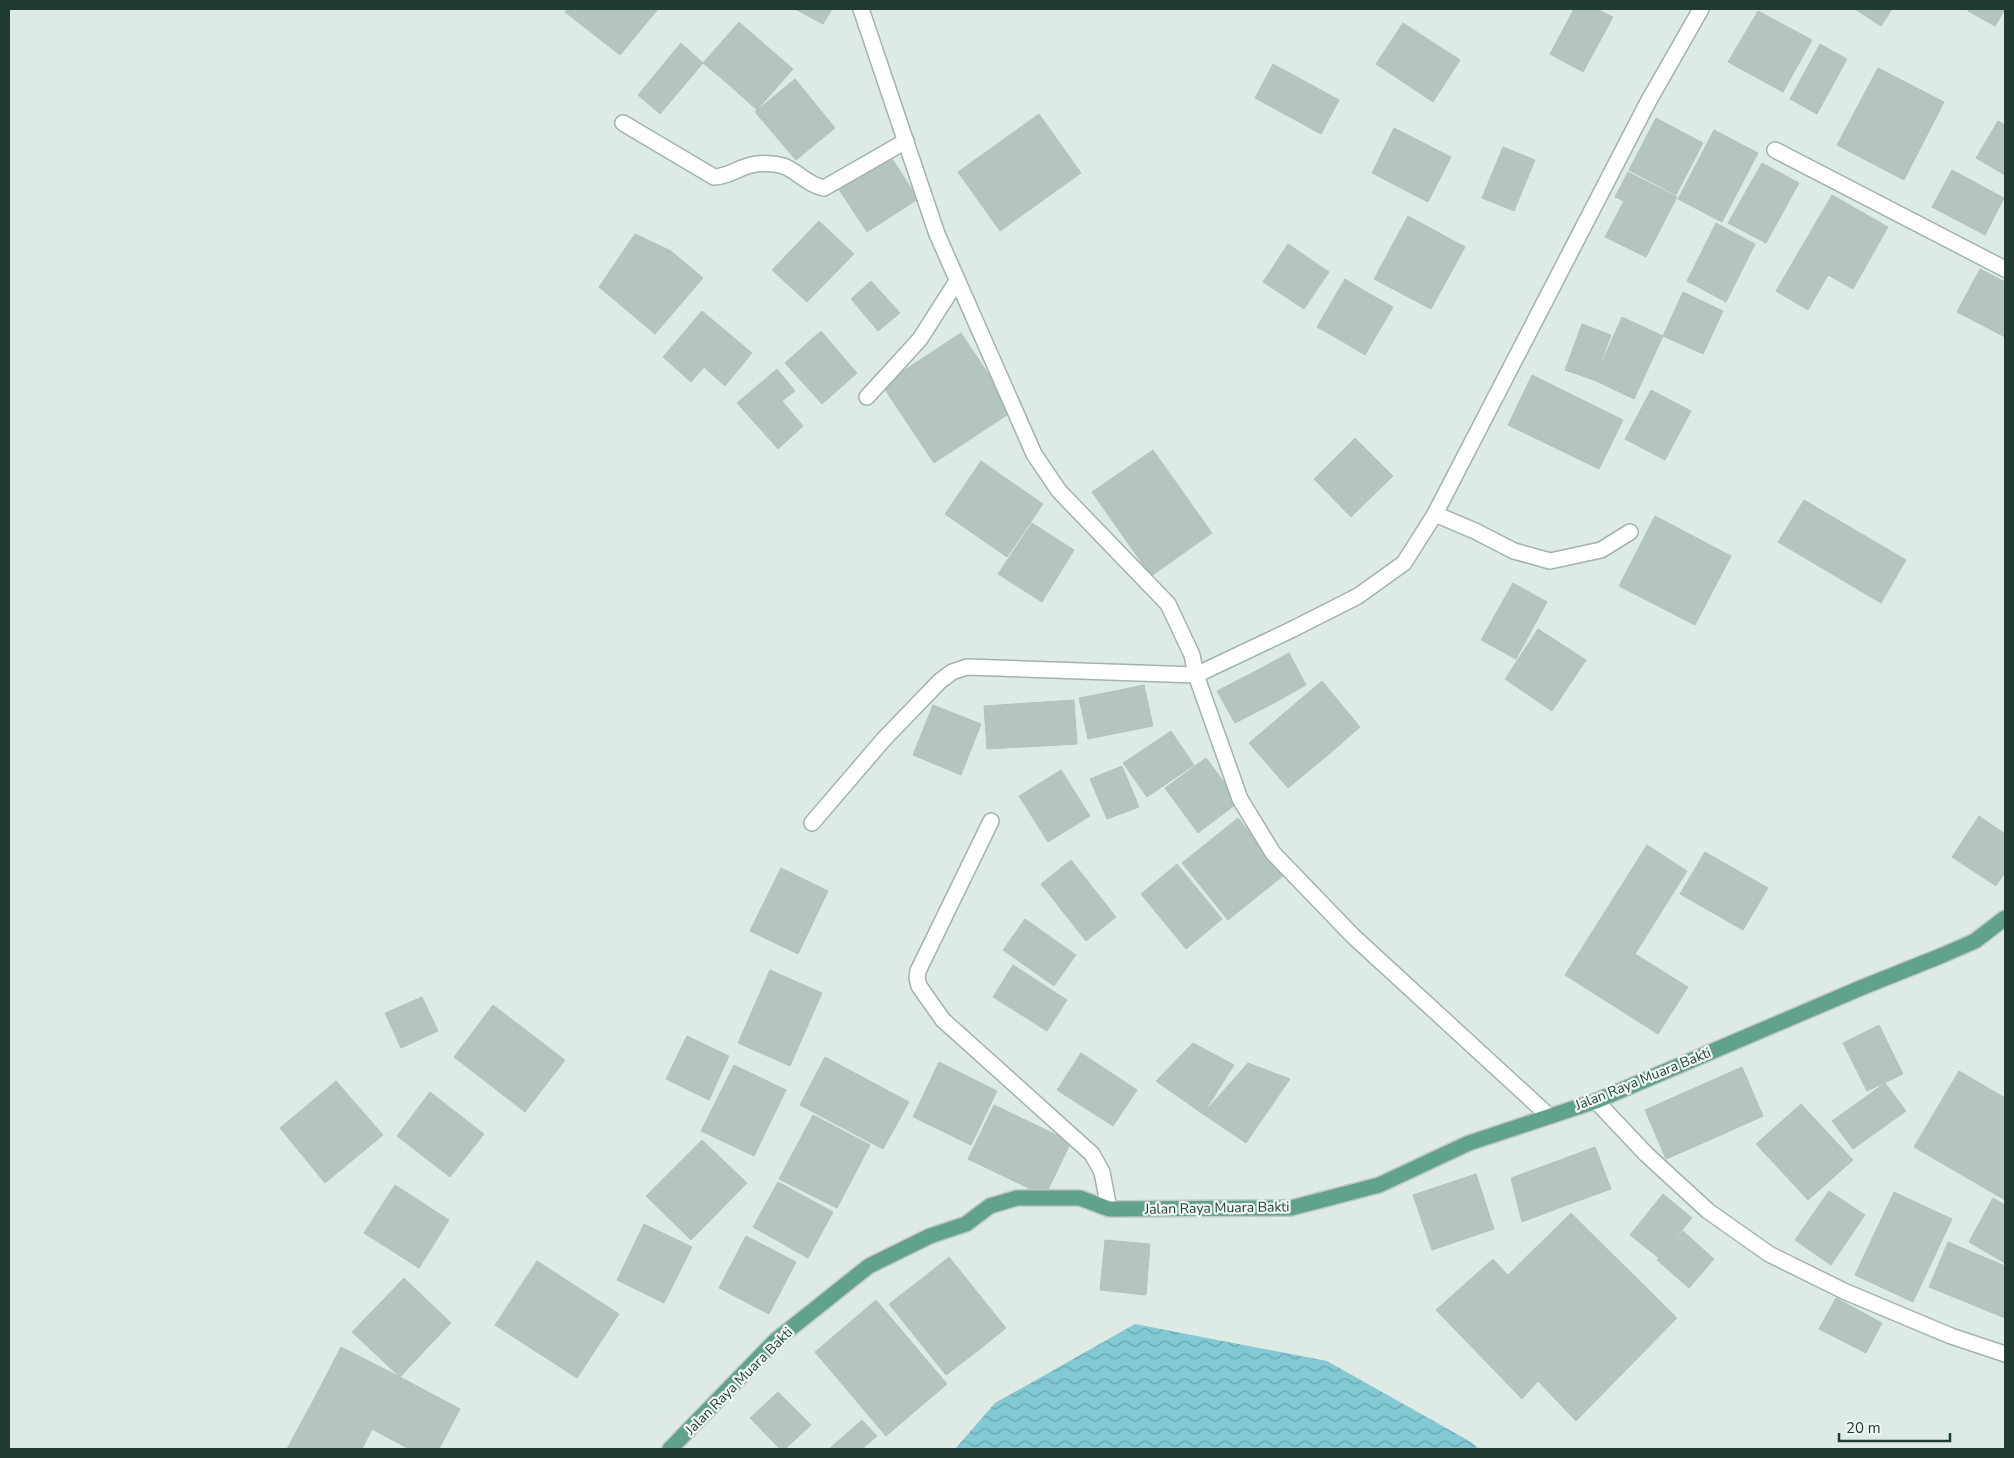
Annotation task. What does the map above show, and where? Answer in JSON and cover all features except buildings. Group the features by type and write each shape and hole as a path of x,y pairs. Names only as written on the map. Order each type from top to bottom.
{"main road":[{"name":"Jalan Raya Muara Bakti","path":"670,1449 776,1340 868,1266 930,1236 966,1224 990,1206 1018,1198 1080,1198 1109,1209 1291,1208 1379,1185 1469,1143 1596,1100 1863,986 1943,955 1975,940 2005,918"}],"street":[{"path":"862,9 937,234 1034,454 1059,492 1168,604 1192,654 1196,675 1240,799 1273,853 1353,936 1549,1116"},
{"path":"812,823 884,739 940,681 952,672 967,667 1196,675 1293,630 1358,596 1404,563 1435,514 1648,102 1701,9"},
{"path":"623,123 714,177 726,176 752,164 774,164 785,166 802,179 824,188 906,141"},
{"path":"1775,150 2005,269"},
{"path":"867,397 920,338 957,281"},
{"path":"1435,514 1475,531 1514,551 1550,561 1601,550 1630,532"},
{"path":"991,821 918,971 918,986 943,1020 1092,1154 1102,1172 1109,1209"},
{"path":"1596,1100 1646,1154 1708,1211 1768,1254 1846,1292 1951,1336 2005,1354"}],"water":[{"path":"1135,1324 1327,1361 1471,1442 1479,1449 955,1449 995,1403"}]}
